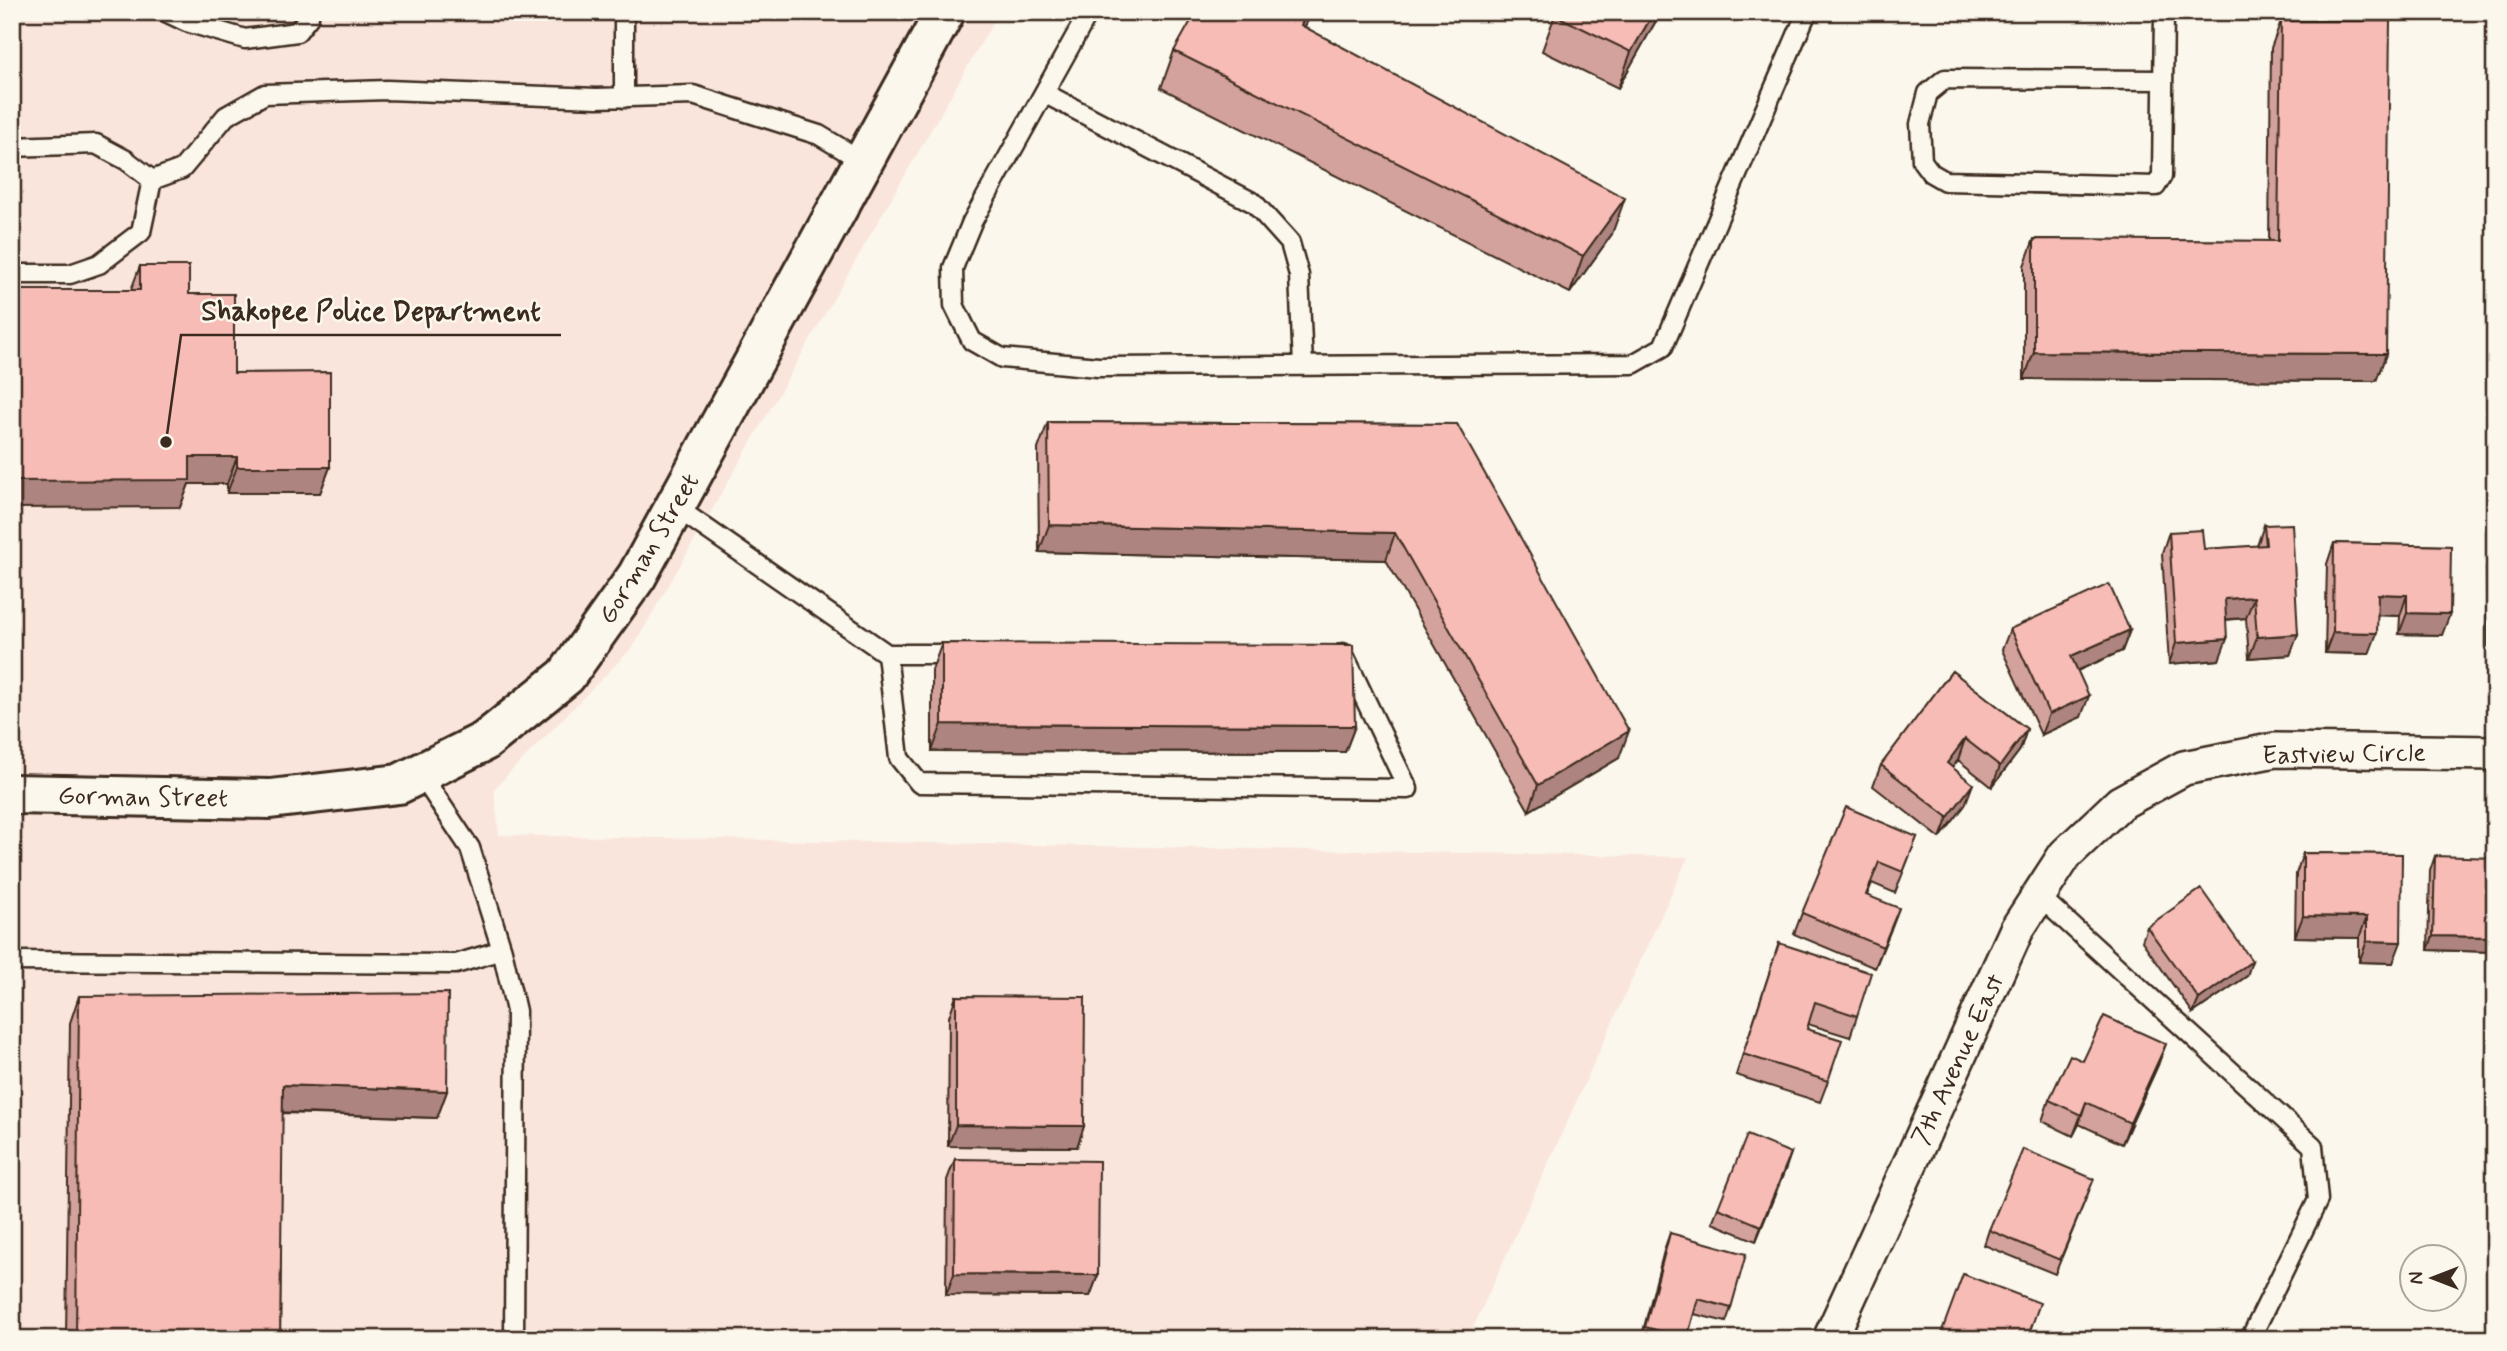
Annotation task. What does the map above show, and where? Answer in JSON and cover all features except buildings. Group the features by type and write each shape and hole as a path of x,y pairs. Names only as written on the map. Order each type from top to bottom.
{"street":[{"name":"Gorman Street","path":"12,794 270,799 399,784 485,741 566,676 637,576 945,12"},
{"name":"Eastview Circle","path":"2120,803 2184,768 2275,750 2495,753"},
{"name":"7th Avenue East","path":"1830,1339 2017,929 2064,855 2120,803"}],"lane":[{"path":"166,12 187,22 245,38 298,32 309,17 309,12"},
{"path":"624,12 624,98"},
{"path":"1089,12 972,222 953,268 954,305 972,341 1002,358 1097,367 1633,364 1662,347 1807,12"},
{"path":"2162,80 1945,79 1928,93 1920,124 1922,161 1931,173 1945,181 2156,186 2162,176 2164,12"},
{"path":"152,180 182,169 226,116 265,94 387,90 624,98 693,95 819,135 864,162"},
{"path":"1044,93 1254,203 1290,243 1299,275 1303,366"},
{"path":"12,147 96,144 126,160 152,180"},
{"path":"12,275 70,274 99,264 141,232 152,180"},
{"path":"674,506 887,654 983,654"},
{"path":"887,654 899,758 919,783 1408,789 1343,652 1329,653"},
{"path":"421,773 470,848 502,950 516,1011 514,1339"},
{"path":"2039,896 2313,1146 2318,1200 2250,1339"},
{"path":"12,961 456,964 502,950"}],"shaded area":[{"path":"12,12 999,12 633,647 494,789 499,835 1688,857 1468,1339 12,1339"}],"place":[{"name":"Shakopee Police Department","path":"166,442"}]}
